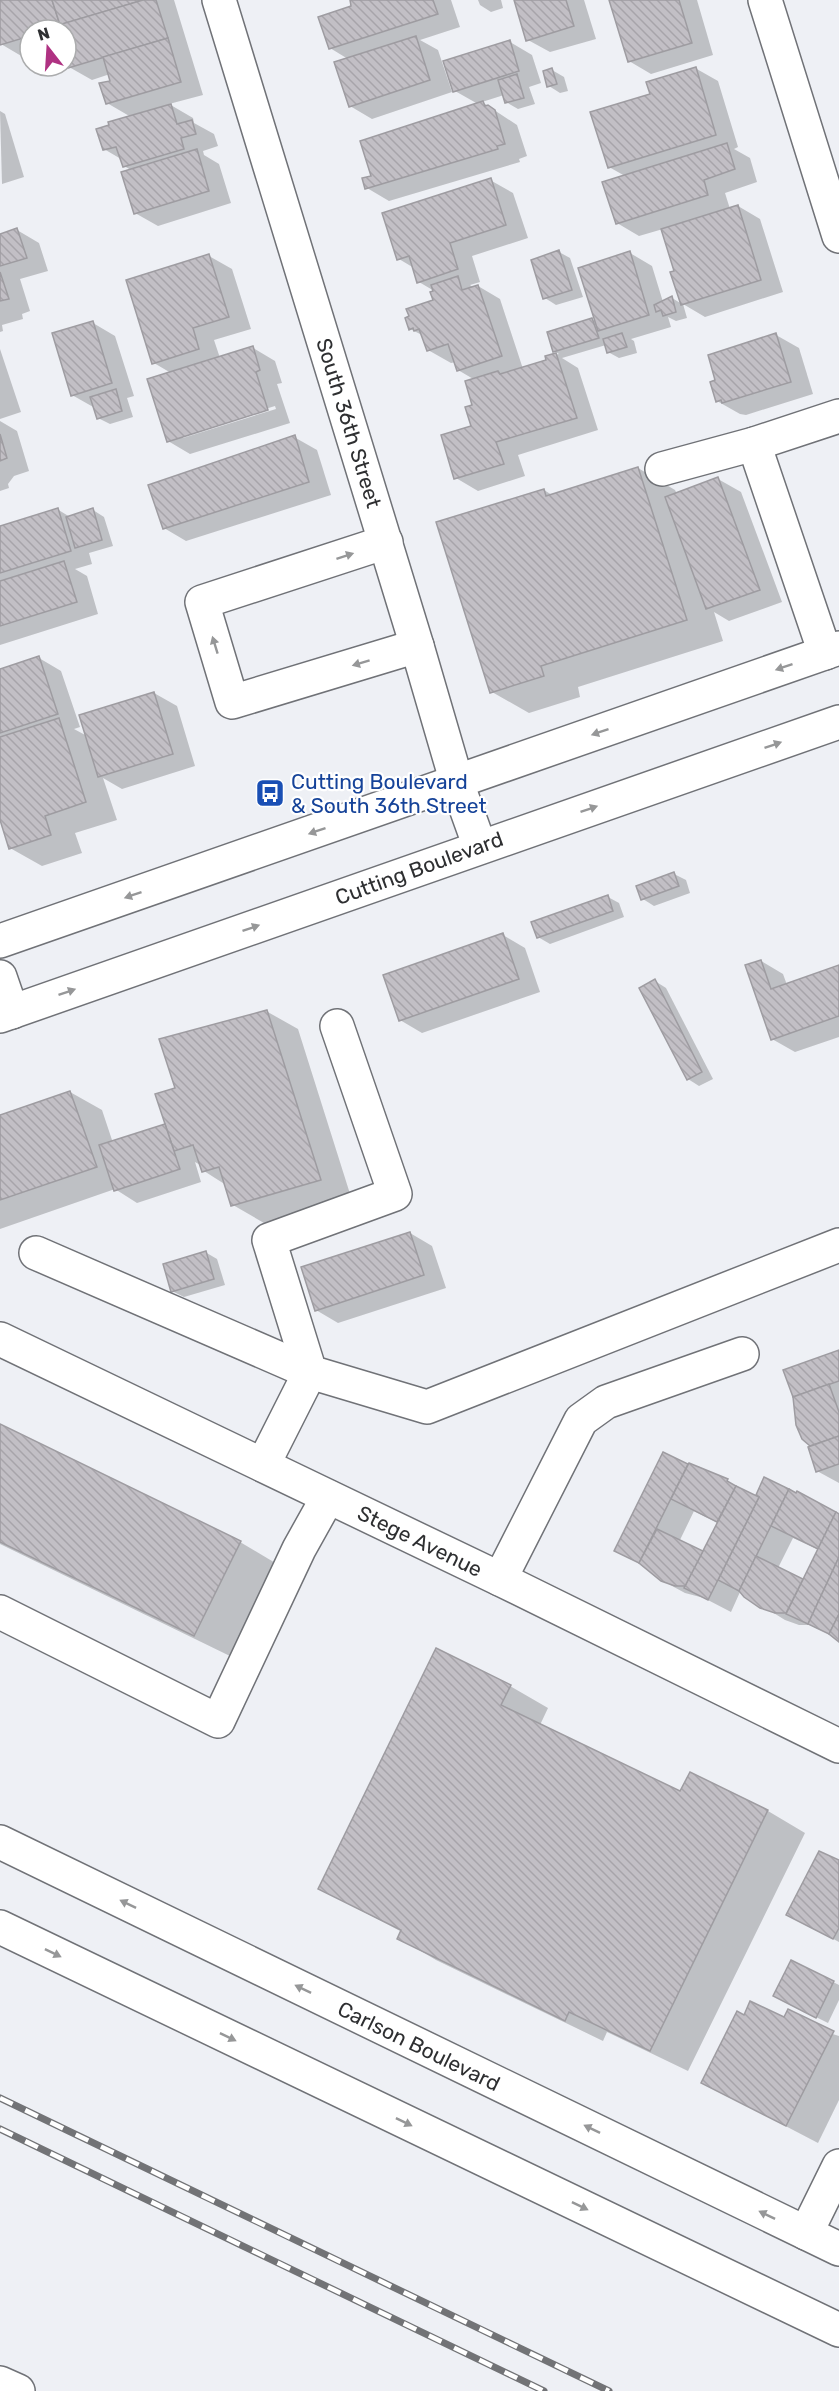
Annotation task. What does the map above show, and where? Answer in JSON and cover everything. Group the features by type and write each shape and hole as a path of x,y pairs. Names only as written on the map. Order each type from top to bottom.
{"main road":[{"name":"South 36th Street","path":"219,0 386,542 457,783 480,847"},
{"path":"765,0 839,236"},
{"path":"662,470 839,416"},
{"path":"0,941 832,650 753,444"},
{"path":"386,542 202,602 232,702 417,646"},
{"name":"Cutting Boulevard","path":"6,1014 839,722"},
{"path":"0,977 6,1014"},
{"path":"264,1466 310,1372 269,1240 395,1194 337,1026"},
{"path":"36,1253 310,1372 427,1407 839,1245"},
{"name":"Stege Avenue","path":"0,1339 500,1579 839,1746"},
{"path":"500,1579 581,1420 606,1402 742,1354"},
{"path":"0,1612 218,1721 298,1549 328,1497"},
{"name":"Carlson Boulevard","path":"0,1842 839,2249"},
{"path":"0,1927 839,2331"},
{"path":"806,2233 839,2166"},
{"path":"0,2382 18,2391"}],"building":[{"path":"0,0 52,0 58,18 18,18 18,40 0,45"},
{"path":"52,0 143,0 78,20 58,18"},
{"path":"143,0 156,0 168,38 78,65 78,19"},
{"path":"350,0 433,0 438,14 329,49 318,17 351,6"},
{"path":"514,0 566,0 574,26 526,41"},
{"path":"609,0 679,0 692,43 628,62"},
{"path":"416,36 430,80 349,107 334,62"},
{"path":"168,38 181,82 106,104 99,83 110,81 103,57"},
{"path":"510,40 519,71 453,92 443,61"},
{"path":"696,67 716,135 608,168 590,112 650,94 646,82"},
{"path":"552,68 557,84 547,87 543,71"},
{"path":"517,74 524,98 505,103 498,80"},
{"path":"483,101 485,106 488,105 495,110 505,144 497,146 498,149 365,189 362,178 371,176 360,141"},
{"path":"171,104 177,124 192,120 196,134 181,138 184,149 123,167 116,147 103,150 96,129 109,125 108,122"},
{"path":"727,143 735,169 704,180 708,195 616,224 602,182"},
{"path":"197,149 209,191 134,214 121,172"},
{"path":"491,178 506,225 450,243 458,269 417,283 409,256 397,260 382,213"},
{"path":"738,205 761,280 681,305 670,272 674,271 661,229"},
{"path":"17,228 27,258 0,266 0,234"},
{"path":"559,250 572,290 543,299 531,260"},
{"path":"630,251 649,315 598,331 578,268"},
{"path":"209,254 229,317 193,328 199,349 152,364 126,280"},
{"path":"0,272 9,299 0,301"},
{"path":"458,276 462,290 478,285 502,356 457,371 448,344 427,351 419,329 409,330 405,318 409,316 406,309 433,300 430,292 433,291 431,285"},
{"path":"672,296 676,312 663,316 661,310 656,312 654,305"},
{"path":"592,318 599,338 553,352 547,332"},
{"path":"93,321 112,383 71,396 52,333"},
{"path":"622,333 627,347 607,353 603,339"},
{"path":"776,333 791,382 722,403 721,400 716,402 710,382 715,380 708,355"},
{"path":"253,346 260,370 256,372 268,410 167,442 147,379"},
{"path":"556,353 577,418 496,442 504,464 454,479 441,435 471,426 465,407 472,405 465,381 498,371 500,374 546,360 545,356"},
{"path":"116,389 122,411 97,419 90,397"},
{"path":"0,434 7,458 0,461"},
{"path":"295,435 309,482 163,529 148,485"},
{"path":"638,467 687,620 541,666 544,676 490,693 436,522 544,489 546,496"},
{"path":"718,477 760,590 706,609 665,497"},
{"path":"58,508 71,551 0,573 0,526"},
{"path":"93,508 102,540 75,548 66,517"},
{"path":"64,561 77,602 0,626 0,581"},
{"path":"39,656 58,714 0,733 0,669"},
{"path":"154,692 173,754 98,777 79,715"},
{"path":"59,718 86,802 45,816 51,835 9,849 0,820 0,737"},
{"path":"674,872 679,886 641,900 636,886"},
{"path":"608,895 613,911 537,938 531,922"},
{"path":"503,933 519,979 399,1021 383,975"},
{"path":"761,960 771,989 839,965 839,1016 771,1040 745,965"},
{"path":"655,979 702,1072 687,1080 639,988"},
{"path":"267,1010 321,1180 231,1206 219,1167 202,1172 193,1145 174,1151 155,1094 175,1088 159,1039"},
{"path":"70,1091 97,1167 0,1200 0,1115"},
{"path":"165,1124 180,1169 114,1191 99,1145"},
{"path":"410,1232 424,1275 315,1311 301,1267"},
{"path":"206,1251 214,1279 171,1292 163,1264"},
{"path":"839,1350 839,1381 793,1397 783,1370"},
{"path":"829,1384 839,1412 839,1436 810,1446 802,1439 796,1425 793,1397"},
{"path":"0,1424 241,1541 194,1636 0,1542"},
{"path":"839,1436 839,1464 816,1472 808,1447"},
{"path":"663,1452 688,1464 639,1563 614,1551"},
{"path":"689,1463 728,1479 727,1481 736,1486 717,1522 671,1499"},
{"path":"764,1477 789,1489 739,1591 718,1580 759,1497 756,1495"},
{"path":"736,1486 759,1497 708,1600 684,1588"},
{"path":"789,1489 836,1512 818,1549 771,1526"},
{"path":"836,1512 839,1514 839,1557 808,1624 786,1614"},
{"path":"657,1529 703,1551 685,1586 675,1586 661,1581 639,1563"},
{"path":"756,1556 803,1579 786,1613 775,1613 760,1608 739,1591"},
{"path":"839,1557 839,1614 829,1634 808,1624"},
{"path":"839,1614 839,1642 829,1634"},
{"path":"436,1648 511,1685 501,1705 680,1791 690,1772 768,1810 650,2051 569,2012 565,2021 397,1939 401,1930 318,1889"},
{"path":"819,1851 839,1860 839,1928 833,1939 786,1915"},
{"path":"791,1960 834,1981 816,2018 773,1996"},
{"path":"750,2001 784,2017 788,2009 834,2031 786,2126 701,2083 737,2011 744,2015"}],"railway":[{"path":"0,2098 609,2391"},
{"path":"0,2129 544,2391"}],"place":[{"name":"Cutting Boulevard & South 36th Street","path":"270,793"}]}
